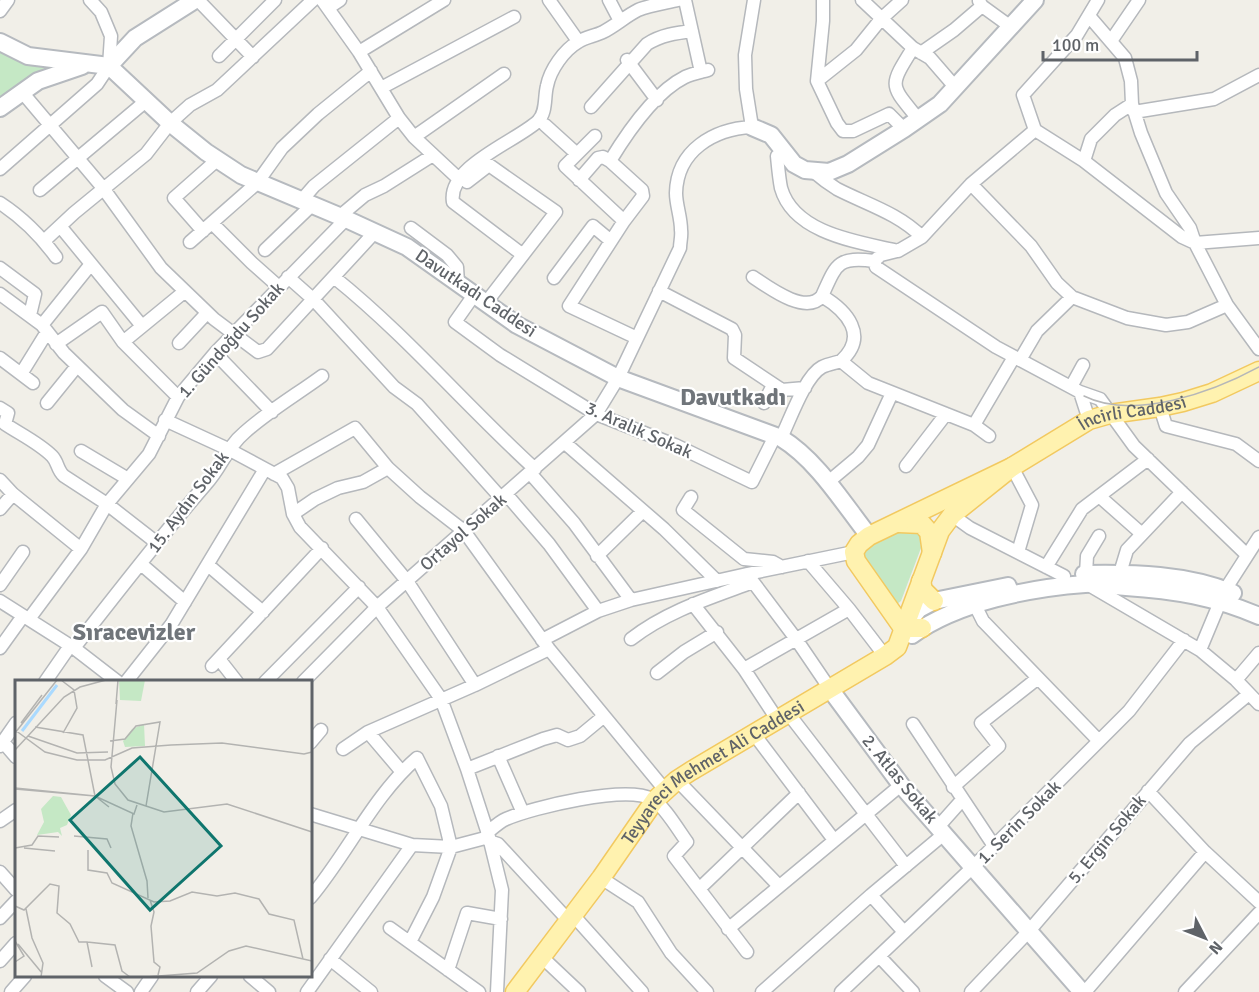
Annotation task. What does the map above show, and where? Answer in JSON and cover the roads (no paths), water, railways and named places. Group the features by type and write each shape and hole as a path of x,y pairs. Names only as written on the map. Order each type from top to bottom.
{"main road":[{"path":"0,42 28,56 109,66 135,38 197,0"},
{"path":"752,127 771,135 794,164 805,170 829,172 848,164 919,120 940,104 1035,0"},
{"path":"0,108 38,81 86,64"},
{"name":"Davutkadı Caddesi","path":"109,66 170,123 218,160 257,183 406,246 517,325 618,378 778,437 797,448 869,536"},
{"name":"İncirli Caddesi","path":"1012,467 1089,420 1110,414 1160,407 1212,393 1259,371"},
{"path":"891,651 903,628 940,531 952,515 1012,467"},
{"path":"903,628 856,561 854,552 859,544 869,536 1012,467"},
{"path":"895,523 922,524 929,532 932,553"},
{"path":"891,651 938,618 975,605 1120,573 1180,579 1224,595 1259,603"},
{"path":"903,628 919,609 934,601 1064,576 1224,595 1259,616"},
{"path":"921,581 923,590 934,601"},
{"path":"903,628 922,628"},
{"name":"Teyyareci Mehmet Ali Caddesi","path":"515,992 666,790 782,716 891,651"},
{"name":"2. Atlas Sokak","path":"830,689 901,785 1083,992"},
{"name":"Teyyareci Mehmet Ali Caddesi","path":"525,992 567,922"}],"street":[{"path":"0,11 8,0"},
{"path":"0,169 97,84 109,66 111,36 101,12 90,0"},
{"path":"197,0 253,57"},
{"path":"219,56 275,0"},
{"path":"44,241 146,154 170,123 190,105 217,90 313,0"},
{"path":"340,0 325,4 359,52 399,118 414,136 460,180"},
{"path":"359,52 444,0"},
{"path":"549,0 578,41"},
{"path":"609,0 620,21"},
{"path":"523,255 453,202 452,194 460,180 480,158 539,120 544,108 547,84 553,70 566,52 578,41 603,33 639,9 678,0"},
{"path":"610,161 624,137 668,89 686,77 704,71 685,0"},
{"path":"752,127 746,89 745,55 754,0"},
{"path":"823,0 817,81 837,123 843,131 853,131 889,114 904,129"},
{"path":"862,0 917,51 930,58 956,88"},
{"path":"817,81 856,50 881,20 902,0"},
{"path":"1098,0 1077,35 1023,95 1035,130 1084,161 1182,237 1195,243 1259,238"},
{"path":"1110,41 1139,0"},
{"path":"919,120 900,96 894,84 896,75 917,51 980,3 1011,27"},
{"path":"381,88 514,16"},
{"path":"1089,16 1125,58 1131,81 1133,108 1166,193 1190,228 1195,243 1227,305 1259,349"},
{"path":"591,107 647,44 656,38 692,31"},
{"path":"629,62 657,100"},
{"path":"190,242 257,183 282,148 318,114 371,71"},
{"path":"414,136 504,74"},
{"path":"1084,161 1091,139 1115,115 1133,108 1214,99 1259,75"},
{"path":"22,92 103,189 161,268 207,313 258,352 267,349 335,278 375,232"},
{"path":"40,190 146,101"},
{"path":"265,250 306,203 314,186 399,118"},
{"path":"545,125 577,154"},
{"name":"Ortayol Sokak","path":"304,680 377,607 596,414 618,378 680,248 681,231 676,194 678,174 684,162 713,135 732,128 752,127"},
{"path":"753,277 778,294 795,301 807,303 818,300 839,264 854,258 874,261 881,255 898,251 922,237 971,184 1035,130"},
{"path":"595,136 565,166 624,221"},
{"name":"1. Gündoğdu Sokak","path":"0,648 81,549 107,504 149,454 178,397 215,353 365,195 434,155"},
{"path":"777,156 782,188 787,201 802,217 832,236 898,251"},
{"path":"579,180 598,158 603,157 642,190 643,196 624,221 569,306 637,338"},
{"path":"218,160 174,198 252,263 314,300 394,387 417,404 549,544 598,611"},
{"path":"452,194 489,165 556,212 523,255 480,300"},
{"path":"814,172 835,188 895,216 922,237"},
{"path":"971,184 1031,246 1057,283 1072,297 1127,318 1166,325 1188,322 1227,305"},
{"path":"0,202 18,214 56,257"},
{"path":"60,226 142,326"},
{"path":"554,278 592,226 611,241"},
{"path":"411,228 452,261 459,272 458,283"},
{"path":"874,261 876,267 996,348 1075,389 1100,399 1134,446 1246,554"},
{"path":"21,374 44,329 91,264"},
{"path":"0,268 35,294 30,315"},
{"path":"335,278 371,306 532,471 631,600"},
{"path":"659,291 732,328 735,335 734,358 773,385 782,390 805,388"},
{"path":"123,342 184,292"},
{"path":"0,294 30,315 77,366 123,410 159,436"},
{"path":"778,437 805,388 821,368 841,361 850,353 855,340 849,320 834,304 822,296"},
{"path":"974,425 1037,331 1072,297"},
{"name":"3. Aralık Sokak","path":"480,300 454,322 500,355 596,414 675,445 752,482 778,437"},
{"path":"56,344 102,312 123,342 178,397"},
{"path":"179,343 207,313"},
{"path":"215,353 272,412"},
{"path":"0,358 33,383"},
{"path":"841,361 868,383 974,425 989,436"},
{"path":"1083,365 1075,389 1089,420"},
{"path":"47,403 77,366"},
{"name":"15. Aydın Sokak","path":"46,680 221,465 228,449 244,432 322,376"},
{"path":"764,403 773,385"},
{"path":"827,483 858,457 868,445 892,393"},
{"path":"1160,407 1166,426 1236,444 1259,461"},
{"path":"0,408 8,413 5,424 50,454 57,461 59,471 64,476 107,504 157,543"},
{"path":"906,466 946,414"},
{"path":"165,420 228,449 282,478 288,488 293,514 300,527 377,607 441,699 467,769 502,890 496,992"},
{"path":"127,680 171,625 231,524 270,471 355,428 388,468 464,531 545,645 666,790 741,848 779,886"},
{"path":"565,443 664,529 717,581"},
{"path":"81,451 128,480"},
{"path":"1046,567 1082,509 1148,459"},
{"path":"1012,467 1032,506 1018,552"},
{"path":"293,514 323,495 338,488 363,482 388,468"},
{"path":"0,480 13,494 81,549"},
{"path":"1120,573 1127,550 1182,492"},
{"path":"0,509 13,494"},
{"path":"1099,496 1142,534"},
{"path":"691,497 683,510 744,559 772,562 783,567"},
{"path":"597,556 643,511"},
{"path":"952,515 970,528 1064,576"},
{"path":"356,519 407,581 475,685"},
{"path":"1099,536 1087,556 1086,579 1200,650 1236,680 1259,704"},
{"path":"1200,650 1224,595 1246,554 1259,537"},
{"path":"236,680 216,663 322,548"},
{"path":"0,585 23,552"},
{"path":"631,639 650,625 750,578 783,567 854,552"},
{"path":"808,561 849,609 891,651"},
{"path":"141,564 185,602"},
{"path":"208,565 262,612"},
{"path":"343,749 368,732 475,685 545,645 598,611 631,600 717,581 750,578"},
{"path":"750,578 830,689"},
{"path":"266,680 359,587"},
{"path":"0,601 72,647 117,680"},
{"path":"693,604 782,716 867,813 906,866"},
{"path":"975,605 983,621 1099,741"},
{"path":"744,669 849,609"},
{"path":"657,672 684,651 717,632"},
{"name":"1. Serin Sokak","path":"842,992 973,867 1129,711 1184,640"},
{"path":"1236,680 1259,653"},
{"path":"953,787 999,746 981,723 1038,678"},
{"name":"5. Ergin Sokak","path":"971,992 1029,931 1190,743 1249,694"},
{"path":"467,769 557,735 568,740 579,736 603,717"},
{"path":"15,724 2,744 15,756"},
{"path":"913,724 994,846"},
{"path":"312,741 321,730"},
{"path":"368,732 402,772"},
{"path":"754,734 834,840"},
{"path":"498,756 524,813"},
{"path":"312,896 402,772 417,758 441,806 451,847 433,897 410,942"},
{"path":"728,928 901,785"},
{"path":"312,815 412,845 451,847 488,837 504,820 524,813 581,799 666,790"},
{"path":"666,790 687,842 674,856 747,952"},
{"path":"1148,791 1205,852 1259,902"},
{"path":"699,889 799,793"},
{"path":"762,992 906,866 941,831 962,800"},
{"path":"0,821 15,811"},
{"path":"488,837 498,844 567,922 642,992"},
{"path":"307,992 412,845"},
{"path":"1083,992 1205,852"},
{"path":"0,872 15,889"},
{"path":"601,878 638,902 671,953 707,992"},
{"path":"871,895 904,932"},
{"path":"0,918 15,902"},
{"path":"448,970 467,913 501,919"},
{"path":"1185,992 1259,913"},
{"path":"390,928 479,992"},
{"path":"0,961 15,944"},
{"path":"879,956 913,992"},
{"path":"330,959 370,992"},
{"path":"544,959 579,992"},
{"path":"108,977 127,992"},
{"path":"141,992 151,977"},
{"path":"197,992 210,977"},
{"path":"257,981 269,992"},
{"path":"18,984 29,992"}],"tram line":[{"path":"1084,396 1104,403 1126,406 1149,404 1197,394 1259,367"}],"district":[{"name":"Davutkadı","path":"733,397"},
{"name":"Sıracevizler","path":"134,632"}]}
